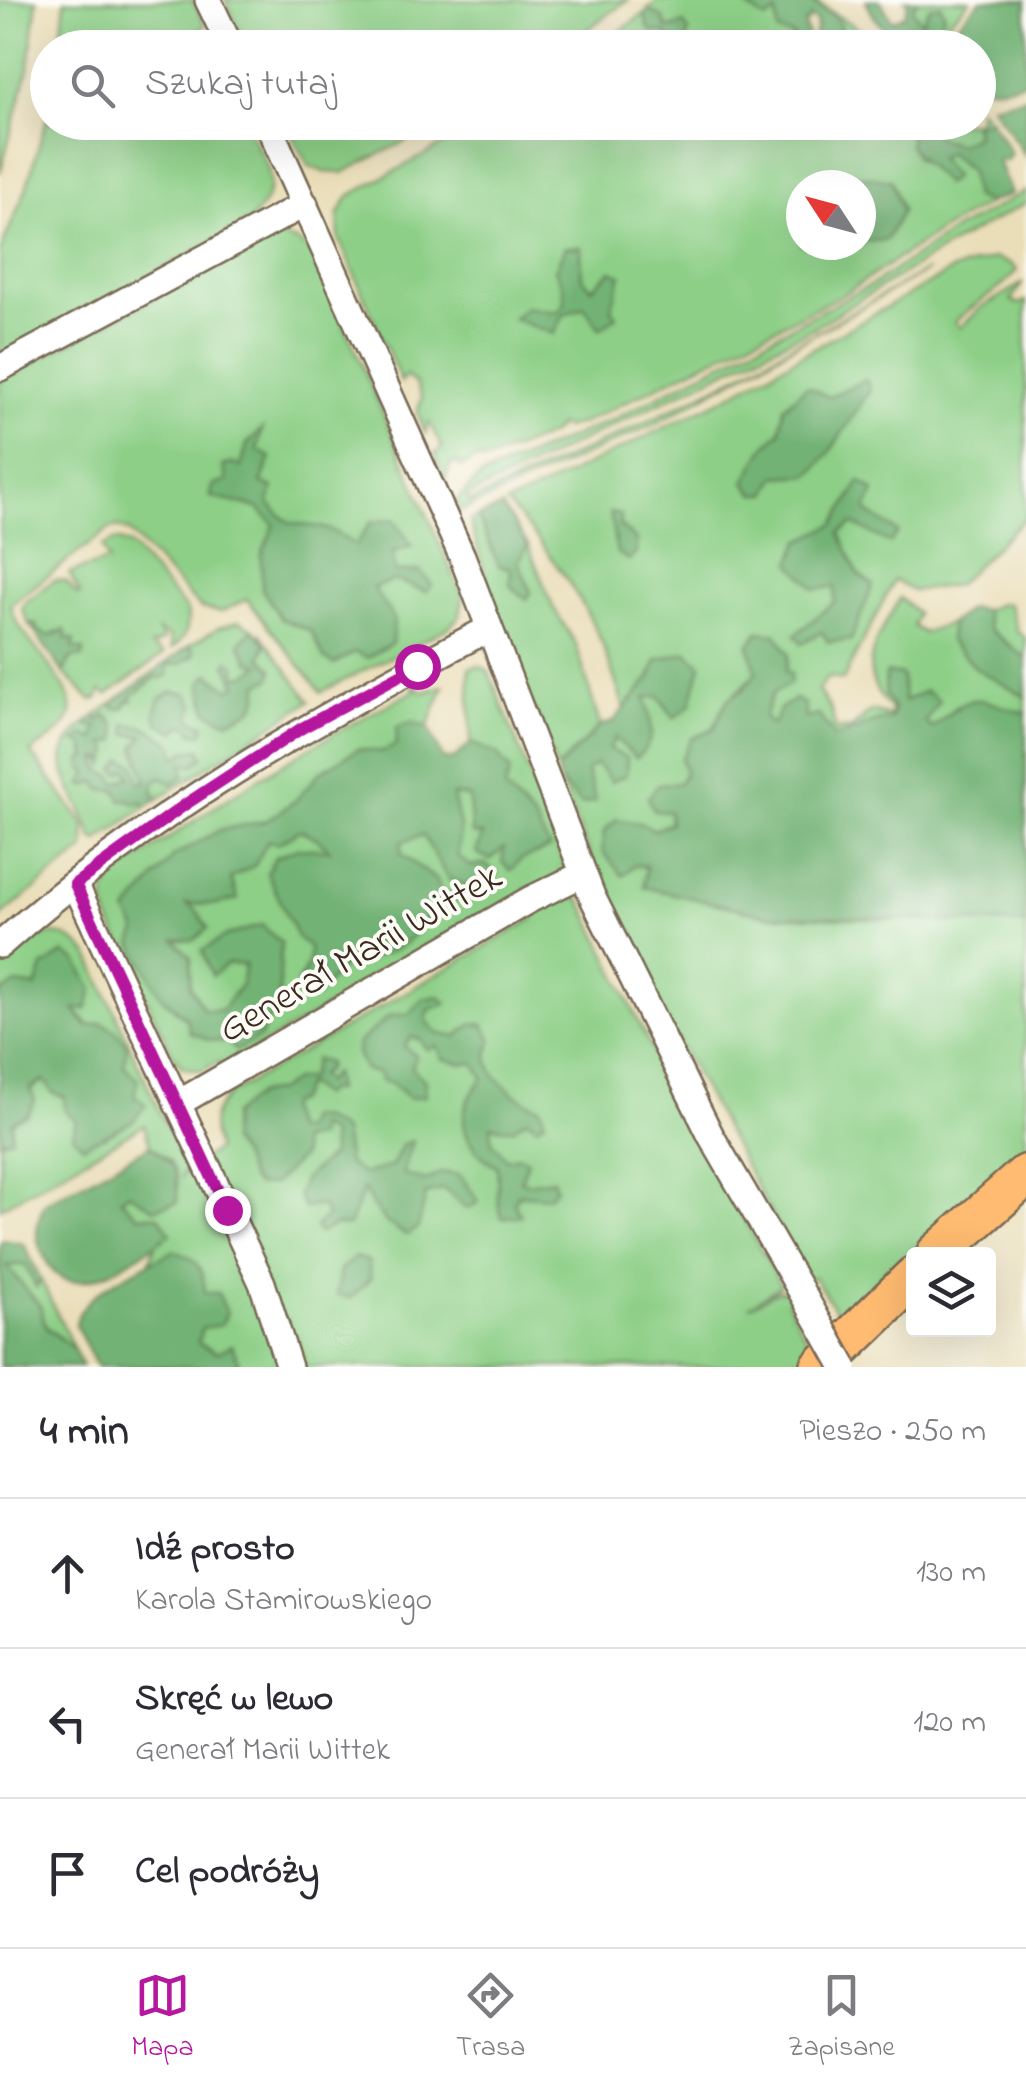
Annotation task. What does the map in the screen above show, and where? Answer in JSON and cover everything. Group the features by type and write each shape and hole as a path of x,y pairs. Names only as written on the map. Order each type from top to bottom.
{"highway":[{"path":"945,1247 1026,1175"},
{"path":"821,1367 906,1285"}],"street":[{"path":"208,0 222,30"},
{"path":"275,140 462,556 583,874 632,982 711,1136 844,1367"},
{"path":"0,368 306,204"},
{"path":"0,945 75,884 186,804 302,728 488,629"},
{"name":"Generał Marii Wittek","path":"178,1104 529,900 583,874"},
{"path":"75,884 262,1283 289,1367"}],"green space":[{"path":"0,0 37,0 33,30 30,30 29,66 0,173"},
{"path":"65,0 192,0 206,26 199,30 62,30"},
{"path":"225,0 628,0 587,30 239,30"},
{"path":"658,0 751,0 749,7 776,12 785,30 669,30 663,18 648,9"},
{"path":"751,0 808,0 838,20 841,30 816,30 817,22 811,17 806,30 778,30 776,13 766,20 748,7"},
{"path":"808,0 860,30 838,30 838,20"},
{"path":"866,0 880,0 892,21 905,15 905,0 917,0 912,10 922,22 929,7 941,5 944,14 939,30 888,30"},
{"path":"917,0 970,0 940,30 944,14 923,23 911,10"},
{"path":"981,0 1026,0 1026,82 996,87 996,30 952,30"},
{"path":"648,9 663,18 667,29 684,24 688,30 651,30 645,13"},
{"path":"645,13 647,25 658,30 622,30"},
{"path":"1026,97 1026,156 996,112 996,104"},
{"path":"996,129 1011,153 1007,160 998,161 1011,194 988,203 974,197 970,171 948,152 939,158 954,177 945,184 909,144 910,140 944,140 959,144 967,140 996,140"},
{"path":"40,140 254,140 265,161 270,183 268,195 250,221 0,357 0,251 26,189"},
{"path":"294,140 408,140 342,173 309,166"},
{"path":"452,140 910,140 915,157 933,169 948,152 970,171 974,197 988,203 846,293 583,423 565,428 560,425 550,435 485,461 476,459 461,467 457,462 450,465 445,481 435,454 442,448 429,422 425,433 417,412 422,398 416,384 406,376 401,382 339,239 338,215 349,196"},
{"path":"876,178 891,180 902,211 886,240 876,241"},
{"path":"1026,191 1026,203 813,328 467,497 470,502 633,428 739,375 928,270 653,425 460,511 456,501 480,477 614,419 875,283 956,229"},
{"path":"270,236 294,240 314,255 463,597 460,616 448,628 321,692 247,599 221,612 201,608 129,532 118,527 109,529 11,604 15,618 68,694 68,721 31,752 85,826 85,849 0,917 0,380"},
{"path":"566,247 581,247 582,278 592,288 611,271 621,275 611,309 617,316 600,329 584,307 564,314 554,334 513,319 525,307 557,312 565,303 555,269"},
{"path":"994,258 1017,270 955,322 960,328 981,308 1023,283 1011,300 1017,304 1026,301 1026,517 956,585 913,591 894,580 843,680 828,677 818,690 831,710 836,730 852,728 871,711 889,716 892,710 880,695 870,668 877,641 900,598 917,613 913,626 923,633 951,623 949,640 977,669 1026,697 1026,713 957,706 932,729 894,709 891,719 834,737 829,727 805,719 773,726 763,718 786,672 749,645 756,672 726,703 685,773 674,797 670,823 655,830 643,824 622,875 634,865 647,867 645,887 766,915 1026,924 1026,1151 915,1247 906,1247 906,1256 840,1318 814,1277 807,1280 673,1033 611,906 560,782 581,803 586,770 597,763 615,737 636,757 645,698 658,696 675,718 650,678 624,709 601,641 583,606 546,551 507,504 723,399 953,270"},
{"path":"866,379 870,390 830,452 810,475 776,477 767,494 755,494 745,482 765,446 780,432 784,407 807,386 829,397"},
{"path":"262,429 257,450 271,457 261,483 273,488 269,503 277,512 290,522 327,529 356,545 371,522 394,519 412,546 393,552 395,572 420,571 432,585 426,592 395,580 373,588 394,619 392,643 367,658 355,652 334,664 324,658 311,631 281,619 262,589 261,556 274,525 258,508 211,497 212,486 227,481 223,466 234,463 241,467 247,444"},
{"path":"860,481 874,491 866,511 898,532 890,543 853,524 840,533 858,574 873,585 851,640 828,642 822,632 802,643 795,635 835,602 835,587 815,589 791,563 800,541 835,524"},
{"path":"502,507 528,545 518,562 531,592 527,599 510,586 511,568 499,566 478,517"},
{"path":"610,513 621,515 619,525 636,540 636,553 629,560 617,553"},
{"path":"478,517 499,566 511,568 531,592 518,562 528,545 553,607 576,644 600,726 557,769 498,621 470,521"},
{"path":"116,540 130,545 187,610 188,622 183,637 171,649 170,637 158,631 164,640 151,646 164,654 107,695 101,691 97,699 91,700 63,672 73,657 82,657 57,631 49,636 35,624 29,624 22,608 54,580 66,581 80,594 69,573 108,561 102,547"},
{"path":"1009,604 1018,632 1026,638 1026,658 989,629 985,610"},
{"path":"970,608 985,610 989,629 1026,658 1026,697 977,669 949,640 951,623"},
{"path":"239,621 253,629 240,643 249,662 261,664 237,677 235,666 229,661 226,665 237,685 229,689 209,674 201,683 208,712 227,721 255,705 259,684 270,679 273,669 261,657 266,644 257,637 260,633 310,701 159,798 152,783 161,777 173,784 184,774 181,762 194,765 203,757 200,749 186,751 176,758 172,744 146,727 126,725 127,734 145,736 135,747 147,783 140,783 134,764 123,760 116,769 120,773 127,769 131,778 117,783 101,772 97,756 106,764 110,751 105,744 117,740 117,733 109,717 106,715 99,722 95,716 111,704 115,709 124,708 132,700 130,697 156,677 168,675 168,665 179,664 194,655 189,646 218,628"},
{"path":"29,624 35,624 49,636 65,630 67,639 75,640 73,648 84,650 83,657 72,657 63,672"},
{"path":"253,629 266,644 261,657 273,669 270,679 259,684 252,709 227,721 208,712 201,683 209,674 229,689 237,685 226,664 229,660 237,677 260,665 250,662 240,643"},
{"path":"758,632 776,634 789,654 786,672 791,673 790,684 772,694 764,718 773,725 780,709 795,699 805,704 805,718 819,715 834,737 891,719 894,709 885,695 886,673 902,675 904,701 926,691 939,700 925,722 932,728 959,706 976,700 1026,713 1026,924 766,915 644,887 646,866 634,865 623,876 602,851 604,831 617,819 655,830 670,823 669,812 654,811 648,798 659,784 679,783 685,772 681,759 691,739 714,728 727,700 744,689 756,672 749,645"},
{"path":"189,646 194,655 169,665 168,674 155,677 124,708 115,709 111,704"},
{"path":"687,652 701,665 690,706 674,718 659,696 645,698 651,723 648,745 636,758 615,738 609,749 627,758 626,775 611,782 597,764 586,770 596,801 581,804 560,782 557,769 600,726 613,722 650,678 657,660"},
{"path":"480,666 489,672 565,872 223,1067 219,1062 201,1071 182,1067 108,917 106,895 115,875 261,777 414,691 413,684 423,692 444,686 428,727 411,722 397,745 383,752 358,749 319,773 296,800 266,821 220,830 137,931 162,998 209,1040 228,1042 265,1022 279,998 281,943 227,964 245,964 241,984 222,1010 204,1010 190,986 190,958 174,939 184,904 217,904 231,878 255,865 268,840 278,843 300,830 315,837 331,851 309,947 310,961 298,982 346,957 373,959 421,928 436,903 455,898 441,892 435,879 400,854 402,842 423,835 448,879 496,872 485,864 470,866 457,856 460,826 452,795 469,796 472,833 483,834 477,852 534,819 505,789 497,755 471,743 469,668"},
{"path":"172,691 188,694 194,705 190,719 205,725 202,734 183,725 175,732 158,723 155,714 160,698"},
{"path":"105,714 116,726 117,740 105,744 110,750 105,765 103,758 97,758 101,771 117,783 131,777 127,769 120,773 115,769 123,759 134,764 140,783 147,782 135,746 144,736 127,734 126,724 146,727 173,744 176,758 199,749 203,757 194,765 182,763 185,774 173,784 161,777 153,783 154,794 159,798 147,806 141,801 135,804 121,800 117,790 101,790 97,782 85,786 82,784 88,773 81,761 87,758 84,745 75,741 84,735 95,740 97,726 86,723 95,716 99,721"},
{"path":"411,722 428,727 443,759 454,759 471,743 497,754 510,771 505,789 534,819 550,848 520,860 511,871 502,862 504,848 490,860 476,852 483,835 472,834 469,797 453,795 460,826 458,856 470,866 484,864 496,872 491,885 473,896 467,886 448,879 423,835 402,842 401,854 435,879 441,892 456,899 446,910 436,903 409,939 389,952 346,957 343,966 315,997 300,998 309,947 297,937 267,873 275,857 298,848 330,850 300,830 278,843 268,841 255,865 231,878 238,899 187,904 198,912 208,928 194,940 175,940 191,958 190,986 204,1010 222,1010 241,984 245,964 227,964 212,976 202,951 226,936 262,925 281,943 279,998 261,1036 236,1051 228,1042 190,1032 186,1017 162,998 132,943 137,931 127,912 174,856 220,830 266,821 296,800 319,773 358,749 382,752 396,745 397,727"},
{"path":"86,723 90,727 97,725 95,741 84,745 88,773 97,782 147,806 98,841 92,838 64,765 72,738"},
{"path":"566,894 581,900 670,1088 781,1285 749,1307 778,1291 785,1290 791,1298 787,1302 812,1348 795,1367 113,1367 163,1223 159,1216 138,1216 120,1199 170,1161 150,1146 144,1125 0,1208 0,1141 11,1138 20,1104 37,1085 45,1080 66,1096 102,1138 133,1121 134,1095 124,1066 73,1007 36,988 0,994 0,968 33,941 54,934 65,936 89,955 185,1168 182,1176 217,1149 213,1118 231,1093 533,919 532,910"},
{"path":"64,953 77,961 93,990 87,1009 74,1009 87,1026 103,1023 127,1045 124,1066 138,1079 134,1095 146,1105 133,1121 83,1146 73,1136 76,1120 64,1110 65,1097 53,1093 44,1080 30,1088 35,1101 28,1114 12,1121 11,1138 0,1141 0,994 16,984 36,987 43,967"},
{"path":"439,996 447,1003 429,1010 426,1020 437,1033 456,1037 473,1023 484,1025 492,1039 488,1056 493,1073 515,1094 540,1107 545,1121 537,1126 527,1119 512,1129 491,1126 492,1142 507,1159 518,1156 528,1160 521,1181 553,1179 556,1188 548,1197 519,1194 514,1203 521,1215 502,1218 497,1166 475,1149 466,1133 466,1106 483,1077 474,1063 443,1059 437,1046 427,1050 421,1040 411,1037 404,1046 416,1056 412,1068 425,1081 425,1096 409,1098 391,1083 381,1081 379,1073 365,1071 357,1053 358,1043 390,1016 409,1014 423,999"},
{"path":"315,1059 328,1063 319,1076 326,1082 333,1073 336,1091 329,1090 321,1096 306,1083 298,1101 289,1103 287,1110 294,1130 302,1130 308,1117 322,1119 343,1131 348,1163 362,1174 392,1166 403,1144 412,1141 403,1174 426,1181 441,1172 460,1175 479,1202 466,1209 444,1189 426,1194 418,1228 407,1235 381,1216 364,1189 349,1226 336,1225 320,1233 315,1227 327,1217 322,1205 304,1208 298,1196 303,1180 331,1155 330,1134 318,1127 317,1138 300,1141 302,1156 274,1184 257,1186 230,1142 232,1115 258,1094 309,1078"},
{"path":"150,1146 174,1169 177,1202 154,1209 129,1193 120,1199 138,1216 159,1216 171,1234 108,1273 74,1281 59,1276 48,1264 38,1241 37,1228 44,1204"},
{"path":"3,1240 24,1244 41,1280 36,1287 25,1264 7,1266 40,1306 46,1327 74,1349 82,1367 0,1367"},
{"path":"173,1251 198,1265 205,1293 218,1293 227,1313 221,1325 202,1328 198,1343 217,1352 232,1345 239,1362 235,1367 97,1367 76,1326 79,1314 100,1291"},
{"path":"355,1257 368,1261 371,1278 351,1298 337,1294 340,1270"},
{"path":"25,1264 37,1286 41,1280 74,1349 46,1327 40,1306 6,1266"}],"route":[{"path":"227,1210 75,884 186,804 302,728 417,666"}]}
